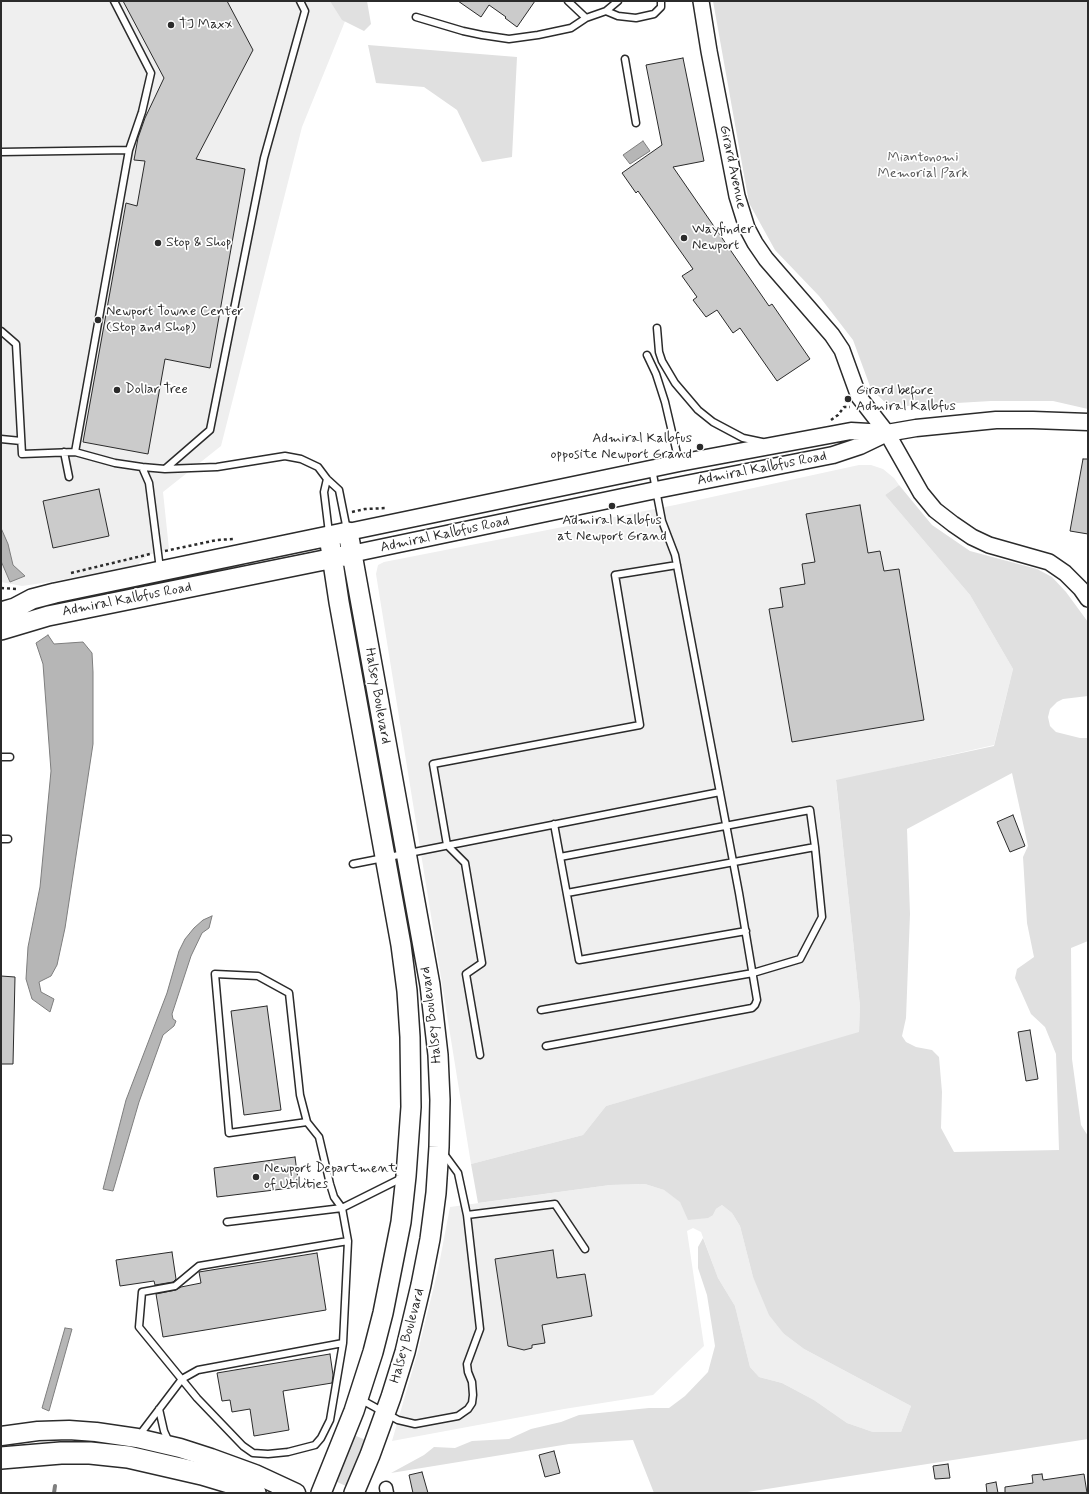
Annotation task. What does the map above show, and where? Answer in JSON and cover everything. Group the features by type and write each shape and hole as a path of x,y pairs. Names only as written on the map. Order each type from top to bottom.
{"highway":[{"name":"Admiral Kalbfus Road","path":"1,612 15,608 32,600 81,587 348,532"},
{"name":"Halsey Boulevard","path":"348,532 433,1008 439,1078 439,1147 433,1216 421,1285 405,1352 386,1414 354,1493"},
{"name":"Halsey Boulevard","path":"321,1493 359,1398 373,1352 388,1291 401,1222 411,1107 410,1030 401,945 339,602 329,536"},
{"name":"Admiral Kalbfus Road","path":"1,630 48,616 352,554"},
{"path":"1,600 32,600"},
{"path":"7,1460 61,1453 128,1458 202,1474 232,1483 255,1493"}],"main road":[{"name":"Admiral Kalbfus Road","path":"348,532 679,463 851,431 886,433 916,428 996,420 1088,422"},
{"name":"Admiral Kalbfus Road","path":"352,554 656,490 833,455 860,446 886,433"},
{"path":"1,1436 38,1431 69,1430 137,1438 207,1456 235,1466 296,1493"}],"street":[{"name":"Girard Avenue","path":"701,1 710,58 737,196 747,228 755,243 766,259 832,336 842,350 859,397 886,433 922,493 935,510 972,537 989,545 1049,562 1081,589 1088,599"}],"lane":[{"path":"75,452 129,150 142,112 151,73 114,1"},
{"path":"165,468 210,430 264,158 305,11 300,1"},
{"path":"568,1 586,18"},
{"path":"416,17 463,31 510,39 571,28 586,18 606,11 618,1"},
{"path":"606,11 618,16 636,18 654,14 661,7 661,1"},
{"path":"625,59 636,123"},
{"path":"1,152 129,150"},
{"path":"657,328 659,352 662,361 676,383 698,410 713,422 743,438 774,445"},
{"path":"1,331 16,344 22,454 75,452 115,463 142,468 217,468 285,456 301,459 318,468 339,490 348,532"},
{"path":"647,355 656,374 665,402 679,463"},
{"path":"1,439 21,441"},
{"path":"64,452 69,477"},
{"path":"142,468 149,483 161,571"},
{"path":"546,1046 752,1008 757,1000 746,931 676,555 662,521 652,469"},
{"path":"327,479 324,492 329,536"},
{"path":"480,1055 466,974 482,963 465,863 447,845 433,764 640,724 616,575 677,565"},
{"path":"1,757 10,757"},
{"path":"353,864 720,792"},
{"path":"541,1010 753,974 800,959 822,917 810,810 560,857"},
{"path":"554,824 579,960 746,931"},
{"path":"1,839 8,839"},
{"path":"567,893 815,847"},
{"path":"307,1122 229,1133 215,974 258,976 289,993 300,1095 307,1122 319,1137 334,1197 342,1208 348,1241 343,1343 330,1420 321,1438 315,1445 288,1452 268,1454 253,1453 243,1446 198,1398 139,1327 142,1292 175,1286 199,1266 348,1241"},
{"path":"359,1398 398,1420 415,1424 458,1416 468,1409 472,1403 473,1388 467,1364 480,1329 467,1215 458,1172 439,1147"},
{"path":"227,1222 342,1208 406,1176"},
{"path":"467,1215 554,1204 585,1249"},
{"path":"137,1438 182,1379 198,1370 343,1343"},
{"path":"159,1409 164,1431 171,1446"}],"shaded area":[{"path":"1,1 346,1 350,9 302,127 221,446 163,492 169,549 148,555 137,565 22,586 1,582"},
{"path":"643,141 650,151 630,164 623,155"},
{"path":"859,465 871,465 883,469 894,478 899,485 885,495 970,595 1013,669 994,745 836,781 860,1006 859,1033 606,1106 583,1135 471,1164 376,574 378,565 384,562 675,505"},
{"path":"1,528 8,544 13,565 25,576 10,582 1,561"},
{"path":"48,635 54,644 83,642 92,653 93,672 93,744 65,928 57,965 51,976 39,982 41,992 54,999 50,1012 32,999 26,979 28,947 40,887 51,771 43,664 36,643"},
{"path":"212,916 209,928 202,933 191,956 172,1014 173,1019 176,1021 174,1026 163,1035 139,1102 113,1191 103,1189 126,1100 167,993 179,951 185,939 194,928 203,920"},
{"path":"645,1184 664,1190 681,1202 713,1215 716,1209 722,1205 732,1213 740,1226 753,1277 784,1334 804,1349 911,1406 901,1432 873,1432 847,1423 814,1400 782,1383 759,1377 750,1367 735,1306 718,1278 701,1232 693,1228 687,1231 704,1346 653,1395 564,1409 392,1441 418,1351 438,1270 450,1207 610,1185"},
{"path":"65,1328 72,1329 49,1411 42,1408"}],"green space":[{"path":"330,1 367,1 371,24 364,31 342,20"},
{"name":"Miantonomi Memorial Park","path":"713,1 1088,1 1088,409 1053,401 991,401 906,406 887,404 871,389 853,340 819,296 775,250 749,203"},
{"path":"368,45 517,57 512,157 482,162 457,110 424,87 376,83"},
{"path":"899,485 932,525 970,551 1037,569 1052,577 1066,592 1088,622 1088,696 1063,699 1057,702 1050,709 1048,717 1050,726 1056,732 1080,738 1088,738 1088,941 1071,948 1072,1059 1081,1125 1088,1136 1088,1439 741,1493 654,1493 633,1440 569,1444 391,1473 424,1455 434,1447 455,1448 472,1441 509,1439 531,1429 561,1422 579,1415 649,1408 669,1408 685,1396 708,1372 715,1346 707,1295 698,1268 698,1247 703,1238 718,1278 735,1306 750,1367 759,1377 782,1383 814,1400 847,1423 873,1432 901,1432 911,1406 804,1349 784,1334 769,1315 753,1277 740,1226 732,1213 722,1205 716,1209 713,1215 708,1218 688,1220 680,1202 664,1190 645,1184 610,1185 478,1203 471,1164 583,1135 606,1106 859,1032 860,1006 836,780 994,746 1013,669 970,595 885,495","holes":["1012,773 1028,846 1023,857 1027,923 1034,957 1017,969 1015,978 1031,1014 1045,1027 1056,1054 1059,1150 954,1152 941,1128 942,1092 939,1057 932,1050 916,1047 906,1042 902,1036 906,1018 910,914 907,829"]},
{"path":"356,1436 366,1440 348,1486 346,1486 337,1482 336,1480 353,1438"}],"building":[{"path":"123,1 227,1 253,50 196,159 245,169 210,368 165,359 148,454 83,442 126,203 137,206 145,161 134,160 138,138 145,118 164,78"},
{"path":"458,1 535,1 517,27 489,5 481,17"},
{"path":"683,58 704,161 673,167 769,306 772,304 810,359 777,381 740,328 733,333 717,310 706,317 693,300 697,297 682,276 693,269 638,191 636,193 622,173 662,145 646,65"},
{"path":"1083,459 1088,459 1088,534 1070,531"},
{"path":"99,489 109,536 53,548 43,501"},
{"path":"860,505 868,553 880,551 884,571 899,569 924,720 792,742 769,609 783,607 780,588 805,584 802,564 815,562 806,514"},
{"path":"1013,815 1025,846 1010,852 997,822"},
{"path":"1,976 15,977 13,1064 1,1064"},
{"path":"267,1006 281,1110 244,1115 231,1011"},
{"path":"1030,1030 1038,1079 1026,1081 1018,1032"},
{"name":"Newport Department of Utilities","path":"295,1157 299,1187 217,1197 214,1168"},
{"path":"553,1250 557,1278 585,1274 592,1316 542,1325 545,1343 532,1345 532,1348 524,1350 508,1346 495,1259"},
{"path":"172,1252 176,1279 173,1282 155,1285 154,1281 120,1286 116,1260"},
{"path":"317,1253 326,1310 163,1337 156,1294 201,1283 199,1272"},
{"path":"330,1354 333,1375 332,1383 283,1391 289,1430 254,1436 250,1409 232,1412 230,1400 222,1401 217,1373"},
{"path":"554,1451 560,1473 545,1477 539,1455"},
{"path":"948,1464 950,1478 935,1479 933,1466"},
{"path":"422,1472 428,1493 413,1493 409,1475"},
{"path":"1042,1474 1043,1480 1084,1474 1087,1493 1005,1493 1005,1487 1033,1483 1032,1475"},
{"path":"996,1482 998,1493 987,1493 986,1484"}],"waterway":[{"path":"54,1493 55,1486"}],"place":[{"name":"TJ Maxx","path":"171,25"},
{"name":"Wayfinder Newport","path":"684,238"},
{"name":"Stop & Shop","path":"158,243"},
{"name":"Newport Towne Center (Stop and Shop)","path":"98,320"},
{"name":"Dollar Tree","path":"117,390"},
{"name":"Girard before Admiral Kalbfus","path":"848,399"},
{"name":"Admiral Kalbfus opposite Newport Grand","path":"700,447"},
{"name":"Admiral Kalbfus at Newport Grand","path":"612,506"},
{"name":"Newport Department of Utilities","path":"256,1177"}]}
